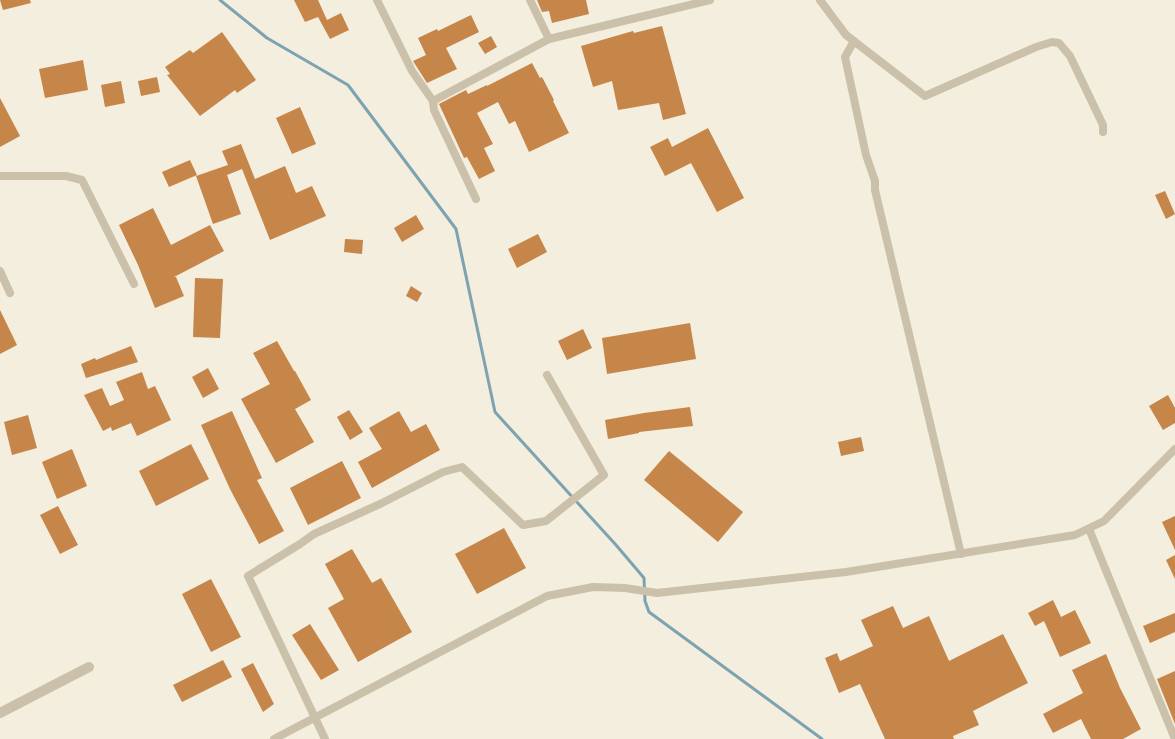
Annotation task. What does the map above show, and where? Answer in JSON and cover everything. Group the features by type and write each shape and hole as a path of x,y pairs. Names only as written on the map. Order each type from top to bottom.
{"street":[{"path":"377,0 412,71 433,101 434,110 476,199"},
{"path":"530,0 549,39"},
{"path":"433,101 549,39 710,0"},
{"path":"820,0 846,35 925,96 1036,47 1052,42 1059,43 1070,56 1103,126 1103,132"},
{"path":"854,41 845,57 866,155 875,181 875,190 961,554"},
{"path":"0,176 66,176 82,180 134,284"},
{"path":"0,271 10,294"},
{"path":"325,739 248,576 314,534 380,504 443,472 462,467 522,525 546,521 604,475 547,375"},
{"path":"274,739 547,596 593,587 625,588 657,593 846,572 1075,535 1104,521 1175,449"},
{"path":"1088,529 1175,739"},
{"path":"0,713 89,667"}],"building":[{"path":"0,0 30,0 31,3 3,10"},
{"path":"294,0 318,0 327,20 341,13 349,30 330,39 318,17 305,22"},
{"path":"537,0 586,0 589,14 552,23 549,11 542,12"},
{"path":"471,15 479,32 446,48 457,69 427,83 413,61 426,55 418,38 437,29 438,31"},
{"path":"662,26 686,114 663,120 659,103 618,110 612,81 593,87 581,46 633,31 634,33"},
{"path":"222,32 256,80 237,93 235,90 200,116 167,75 170,74 165,67 190,50 193,53"},
{"path":"491,36 497,47 485,54 478,43"},
{"path":"83,60 88,90 45,98 39,69"},
{"path":"532,63 540,78 542,77 569,133 529,152 515,121 509,124 498,102 477,113 493,144 484,148 495,171 479,179 467,157 464,158 439,104 466,90 468,94 487,86"},
{"path":"157,77 160,92 141,96 138,81"},
{"path":"121,81 125,103 105,107 101,85"},
{"path":"0,98 20,136 0,147"},
{"path":"300,107 316,144 292,154 276,118"},
{"path":"708,128 744,198 717,212 691,163 665,176 650,147 668,138 672,147"},
{"path":"241,144 255,179 285,166 296,193 312,186 326,216 270,240 242,169 227,175 241,214 213,224 196,176 228,165 222,151"},
{"path":"190,160 197,175 169,187 162,172"},
{"path":"1165,191 1175,214 1166,219 1155,195"},
{"path":"153,208 171,245 210,225 224,251 174,277 176,277 184,296 155,308 138,265 119,225"},
{"path":"416,215 424,229 402,242 394,228"},
{"path":"538,234 547,252 517,268 508,249"},
{"path":"345,239 363,240 362,254 344,252"},
{"path":"195,278 223,279 220,338 193,337"},
{"path":"411,286 422,293 417,302 406,296"},
{"path":"0,310 17,345 0,354"},
{"path":"690,323 696,359 607,374 602,338"},
{"path":"583,329 592,348 567,360 558,341"},
{"path":"277,341 311,400 295,409 314,442 276,463 241,399 270,384 253,353"},
{"path":"131,346 138,362 86,378 81,364 95,358 96,360"},
{"path":"208,368 219,389 203,398 192,377"},
{"path":"142,372 148,389 155,386 171,420 137,436 131,423 112,431 111,427 103,431 84,395 102,388 110,406 124,400 116,382"},
{"path":"1168,395 1175,408 1175,423 1163,430 1149,406"},
{"path":"690,407 693,426 639,432 608,439 605,420"},
{"path":"349,410 363,432 350,440 337,417"},
{"path":"232,411 262,478 257,480 284,531 259,544 230,489 201,425"},
{"path":"399,411 411,432 426,424 440,450 372,488 358,462 382,449 369,428"},
{"path":"28,415 37,448 12,455 4,422"},
{"path":"861,437 864,451 841,456 838,442"},
{"path":"191,444 209,479 156,506 139,471"},
{"path":"72,449 87,486 57,499 42,462"},
{"path":"669,451 743,512 718,542 644,480"},
{"path":"342,461 361,498 308,525 290,488"},
{"path":"58,506 78,545 60,554 40,515"},
{"path":"1175,516 1175,550 1162,522"},
{"path":"504,528 526,568 477,594 455,554"},
{"path":"352,549 372,583 381,578 412,632 358,662 328,608 344,599 325,564"},
{"path":"1175,555 1175,579 1166,560"},
{"path":"211,579 241,637 211,652 182,594"},
{"path":"1053,600 1061,617 1075,610 1091,643 1060,657 1044,621 1035,626 1028,613"},
{"path":"893,606 903,628 929,616 949,661 1003,634 1028,683 973,711 979,725 953,736 954,739 885,739 860,684 839,693 825,658 837,653 840,661 873,646 861,620"},
{"path":"1175,613 1175,632 1150,643 1143,626"},
{"path":"310,624 339,670 321,680 292,635"},
{"path":"1106,654 1120,688 1141,729 1123,739 1091,739 1081,719 1053,733 1043,714 1083,693 1072,670"},
{"path":"223,660 232,677 182,702 173,685"},
{"path":"253,663 274,704 263,712 241,669"},
{"path":"1175,671 1175,724 1157,679"}],"waterway":[{"path":"220,0 267,38 348,85 456,229 495,412 616,545 644,578 645,601 649,612 822,739"}]}
